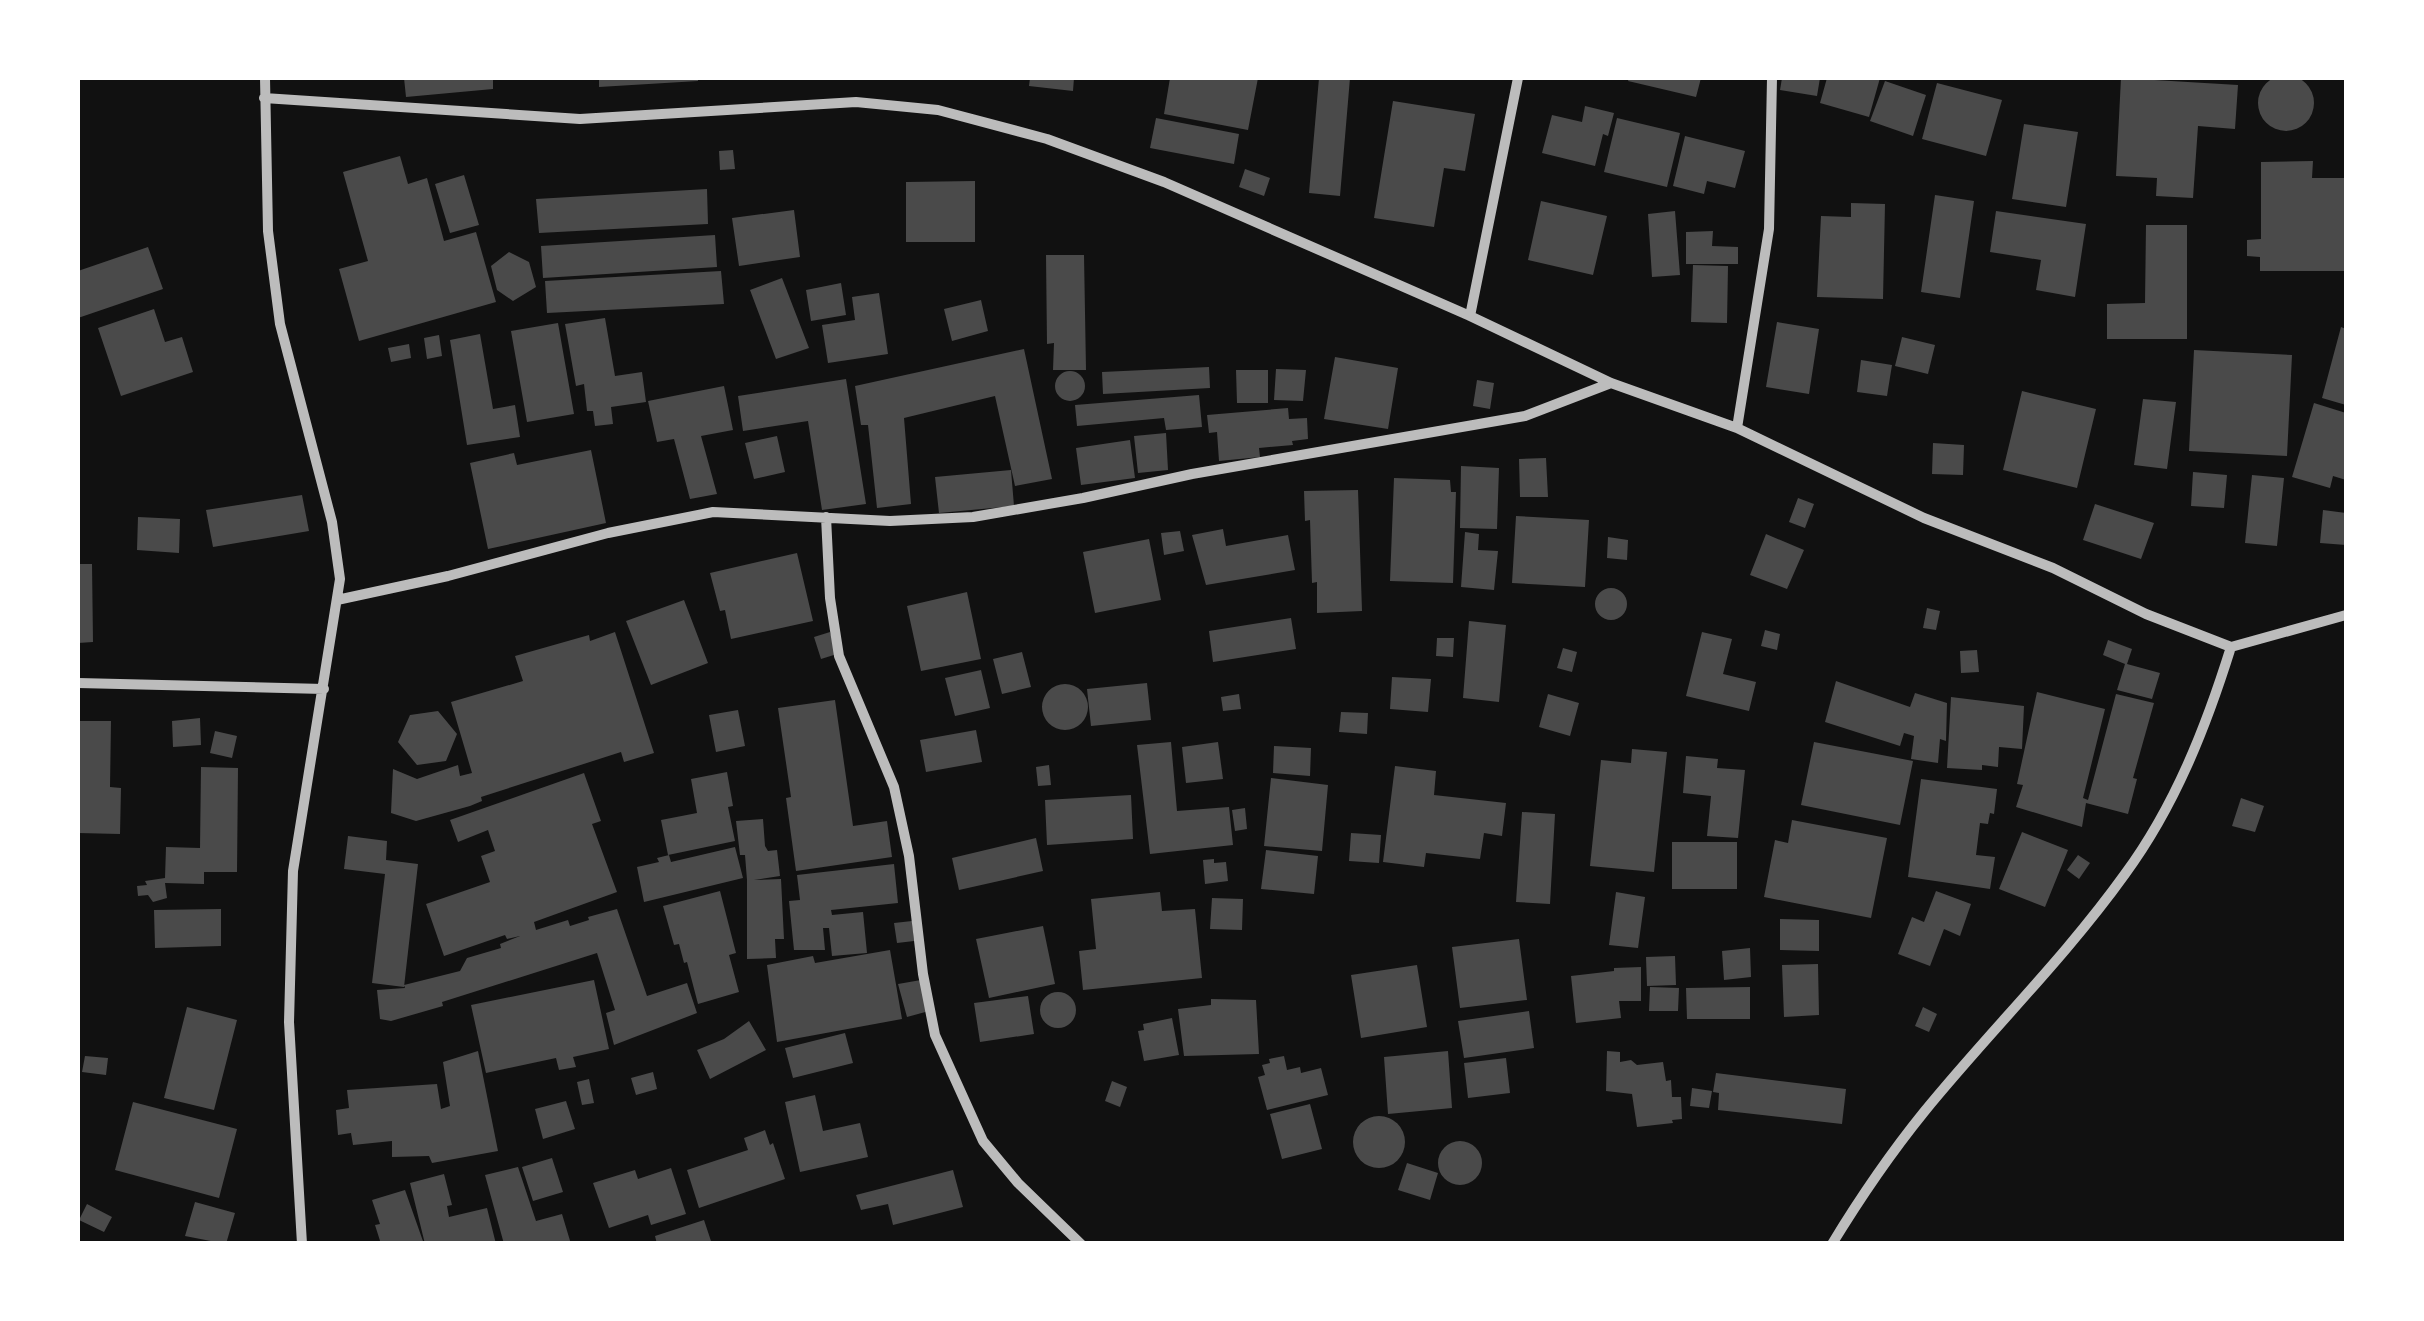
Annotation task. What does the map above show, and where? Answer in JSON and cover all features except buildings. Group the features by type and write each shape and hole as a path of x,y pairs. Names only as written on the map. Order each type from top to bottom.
{"street":[{"path":"265,78 268,232 280,324 332,522 340,579 293,871 288,1022 302,1244"},
{"path":"1470,316 1518,78"},
{"path":"1736,428 1769,230 1772,78"},
{"path":"264,98 580,119 856,102 938,110 1047,139 1164,182 1470,316 1611,383 1736,428 1924,518 2053,568 2146,614 2231,648 2346,616"},
{"path":"337,600 448,576 608,533 714,512 890,521 956,518 1046,504 1192,474 1509,420 1611,383"},
{"path":"826,517 830,598 839,656 894,787 910,856 923,974 936,1035 983,1140 1018,1182 1081,1244"},
{"path":"1832,1244 1923,1113 2052,967 2127,872 2178,787 2212,708 2231,648"},
{"path":"78,683 324,689"}]}
